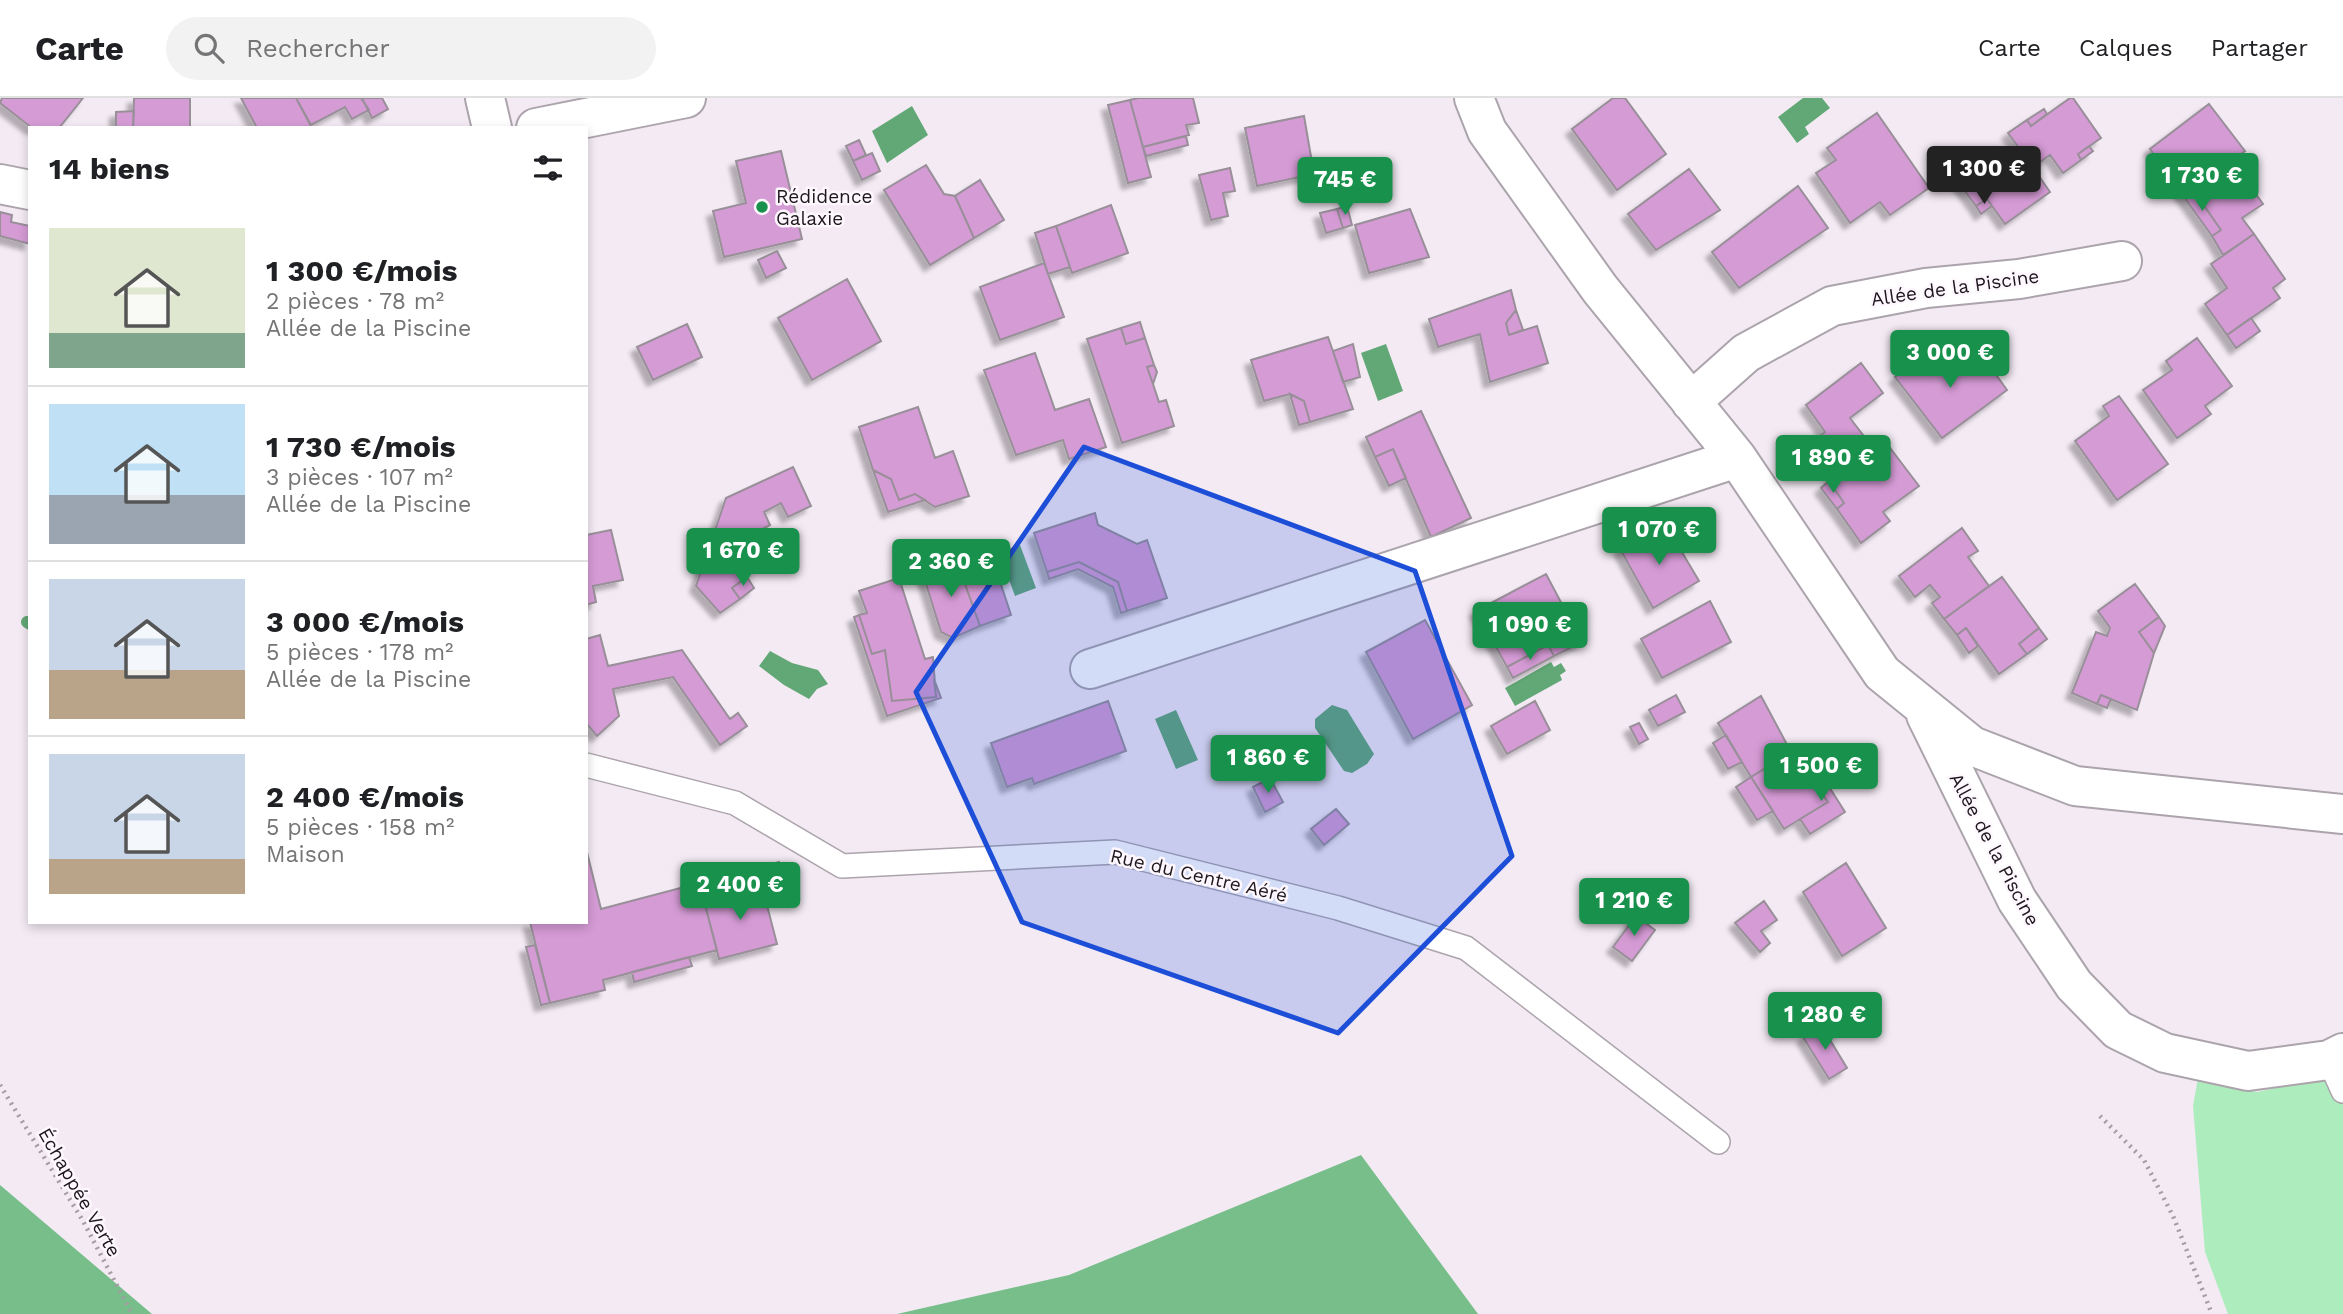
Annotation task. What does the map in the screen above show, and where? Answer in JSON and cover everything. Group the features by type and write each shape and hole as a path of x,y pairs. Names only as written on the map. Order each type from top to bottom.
{"street":[{"path":"485,98 492,126"},
{"path":"546,126 686,98"},
{"name":"Allée de la Piscine","path":"1474,98 1487,131 1600,289 1737,458 1882,673 1920,705 1972,746 2075,786 2343,814"},
{"path":"0,184 28,190"},
{"name":"Allée de la Piscine","path":"1691,402 1746,354 1832,306 1926,288 2019,279 2122,261"},
{"path":"1090,669 1737,458"},
{"name":"Allée de la Piscine","path":"1920,705 2017,900 2074,985 2118,1030 2165,1053 2248,1071 2339,1068"}],"lane":[{"name":"Rue du Centre Aéré","path":"588,766 735,803 842,866 1115,852 1338,908 1466,948 1718,1142"}],"path":[{"name":"Échappée Verte","path":"0,1085 83,1221 132,1314"},
{"path":"2100,1116 2144,1160 2174,1216 2212,1314"}],"highlighted area":[{"path":"1084,447 1415,571 1512,856 1338,1033 1022,922 916,692"}],"shaded area":[{"path":"1803,98 1822,98 1830,108 1805,127 1809,134 1797,143 1778,117"},
{"path":"912,106 928,135 887,163 872,131"},
{"path":"1386,344 1403,391 1378,401 1361,353"},
{"path":"1020,545 1036,588 1015,596 999,552"},
{"path":"770,651 792,663 818,670 828,684 817,689 809,699 784,685 759,666"},
{"path":"1551,662 1554,667 1561,663 1566,671 1560,675 1562,680 1515,706 1505,688"},
{"path":"1332,705 1347,710 1374,754 1367,764 1352,773 1344,771 1315,728 1315,719"},
{"path":"1176,710 1198,760 1176,769 1155,719"},
{"path":"2343,1073 2343,1314 2228,1314 2205,1252 2193,1106 2198,1078 2257,1092"},
{"path":"1361,1155 1478,1314 897,1314 1069,1275"},
{"path":"0,1185 152,1314 0,1314"}],"building":[{"path":"2,98 83,98 61,126 29,126 0,103"},
{"path":"134,98 190,98 190,126 133,126"},
{"path":"241,98 296,98 311,126 256,126"},
{"path":"296,98 361,98 369,110 352,119 345,107 311,125"},
{"path":"362,98 382,98 388,109 372,118"},
{"path":"1193,98 1199,123 1186,125 1189,135 1143,147 1130,100"},
{"path":"1613,98 1625,98 1666,154 1617,190 1572,129"},
{"path":"2073,98 2101,138 2078,154 2081,160 2063,173 2050,155 2033,167 2008,133 2027,120 2031,126"},
{"path":"1130,100 1151,177 1128,183 1108,105"},
{"path":"2209,104 2245,151 2193,190 2175,166 2167,173 2150,149"},
{"path":"2044,109 2047,114 2031,126 2027,120"},
{"path":"134,111 133,126 116,126 116,112"},
{"path":"1877,113 1929,188 1890,215 1880,202 1850,223 1816,173 1836,160 1827,148"},
{"path":"1304,116 1314,174 1257,186 1245,128"},
{"path":"1186,136 1188,145 1146,156 1143,147"},
{"path":"859,140 866,155 853,161 846,146"},
{"path":"2089,146 2093,151 2081,160 2078,154"},
{"path":"1979,149 1992,168 2020,149 2050,192 2005,224 1987,199 1976,206 1949,170"},
{"name":"Rédidence Galaxie","path":"781,151 802,239 724,257 713,211 746,203 736,161"},
{"path":"872,153 880,171 862,180 853,161"},
{"path":"2232,161 2263,204 2242,218 2254,234 2223,255 2212,236 2221,230 2193,190"},
{"path":"926,165 944,194 955,196 974,238 930,265 884,190"},
{"path":"2175,166 2193,190 2184,197 2167,173"},
{"path":"1230,168 1235,191 1223,193 1228,216 1211,220 1199,175"},
{"path":"1689,169 1720,210 1656,250 1628,214"},
{"path":"980,180 1004,220 974,238 955,196"},
{"path":"1798,186 1828,228 1739,288 1712,252"},
{"path":"2193,190 2221,230 2212,236 2184,197"},
{"path":"1987,199 1992,206 1981,214 1976,206"},
{"path":"1111,205 1128,253 1072,273 1056,226"},
{"path":"1347,206 1352,225 1343,228 1337,209"},
{"path":"1337,209 1343,228 1326,233 1320,213"},
{"path":"1410,209 1429,257 1369,273 1355,225"},
{"path":"0,212 12,215 11,222 28,226 28,243 0,236"},
{"path":"1056,226 1070,267 1048,274 1035,233"},
{"path":"2254,234 2285,279 2273,288 2280,298 2227,335 2205,304 2227,288 2211,264"},
{"path":"777,251 786,268 766,278 758,260"},
{"path":"1044,263 1064,317 1000,340 980,287"},
{"path":"847,279 881,341 812,380 778,318"},
{"path":"1511,290 1516,310 1506,323 1509,335 1537,326 1548,363 1490,382 1480,334 1438,347 1429,319"},
{"path":"1516,310 1523,330 1509,335 1506,323"},
{"path":"2251,318 2260,331 2236,348 2227,335"},
{"path":"1140,322 1145,338 1126,344 1121,328"},
{"path":"687,324 702,357 653,380 637,347"},
{"path":"1121,328 1126,344 1145,338 1154,365 1147,367 1159,402 1166,400 1174,426 1122,443 1087,339"},
{"path":"1328,337 1353,409 1310,422 1304,401 1290,394 1264,401 1251,360"},
{"path":"2197,338 2232,386 2205,406 2211,414 2177,438 2143,390 2172,370 2166,361"},
{"path":"1974,343 1981,354 1954,374 1946,363"},
{"path":"1353,344 1360,377 1343,382 1333,351"},
{"path":"1936,348 1954,374 1981,354 2007,390 1942,438 1895,377"},
{"path":"1035,353 1055,410 1089,399 1106,447 1069,459 1063,440 1016,455 984,370"},
{"path":"1861,363 1883,393 1850,418 1873,448 1836,475 1812,442 1825,432 1806,405"},
{"path":"1154,365 1157,372 1153,384 1147,367"},
{"path":"1290,394 1304,401 1310,422 1299,425"},
{"path":"2119,396 2168,464 2117,500 2075,441 2109,416 2103,406"},
{"path":"918,407 935,458 953,451 969,496 935,507 915,494 899,500 891,479 873,470 859,427"},
{"path":"1421,411 1471,518 1431,537 1393,449 1375,457 1366,437"},
{"path":"1884,440 1919,486 1883,512 1890,521 1861,543 1837,509 1844,503 1829,481"},
{"path":"1393,449 1406,478 1389,486 1375,457"},
{"path":"793,467 811,506 788,517 781,503 764,512 770,525 759,531 747,577 732,588 740,599 720,613 696,586 726,498"},
{"path":"873,470 891,479 899,500 915,494 925,500 888,512"},
{"path":"1829,481 1844,503 1837,509 1821,488"},
{"path":"1095,513 1098,525 1137,544 1147,540 1167,598 1127,611 1118,582 1079,562 1047,572 1034,533"},
{"path":"1659,527 1666,541 1673,537 1699,581 1653,608 1620,549"},
{"path":"1962,528 1978,551 1968,557 1989,586 1944,619 1932,603 1940,597 1930,585 1915,597 1899,576"},
{"path":"611,530 623,580 593,586 596,602 588,604 588,535"},
{"path":"989,548 1011,615 980,626 956,559"},
{"path":"956,559 980,626 953,638 941,632 922,571"},
{"path":"1079,562 1118,582 1127,611 1121,613 1113,587 1078,569 1049,579 1047,572"},
{"path":"1546,574 1582,642 1554,656 1548,645 1507,667 1476,611"},
{"path":"747,577 754,588 740,599 732,588"},
{"path":"2002,577 2039,628 2019,644 2027,654 1999,674 1966,628 1957,635 1944,619"},
{"path":"899,578 925,659 933,657 936,697 892,701 885,650 872,654 859,615 867,613 859,591"},
{"path":"2135,584 2159,617 2139,632 2154,653 2137,710 2101,695 2097,704 2072,693 2096,632 2107,636 2110,628 2098,611"},
{"path":"1710,601 1731,642 1662,678 1641,639"},
{"path":"859,615 872,654 885,650 892,701 936,697 934,679 941,698 887,716 854,617"},
{"path":"2159,617 2165,626 2154,653 2139,632"},
{"path":"1425,620 1472,705 1413,739 1366,652"},
{"path":"1966,628 1978,646 1969,653 1957,635"},
{"path":"2039,628 2047,639 2027,654 2019,644"},
{"path":"600,635 608,666 682,650 730,719 738,713 747,726 720,745 673,677 613,689 619,716 597,736 588,725 588,638"},
{"path":"1548,645 1554,656 1513,678 1507,667"},
{"path":"1676,695 1685,712 1658,726 1649,710"},
{"path":"2101,695 2111,699 2107,708 2097,704"},
{"path":"1761,696 1791,752 1751,777 1718,723"},
{"path":"1108,701 1126,751 1034,784 1032,778 1007,787 991,743"},
{"path":"1535,701 1550,730 1507,754 1491,726"},
{"path":"1639,723 1648,739 1639,744 1630,727"},
{"path":"1726,735 1742,762 1728,769 1713,743"},
{"path":"1791,752 1828,802 1784,829 1751,777"},
{"path":"1814,763 1845,812 1810,834 1800,819 1828,802 1803,770"},
{"path":"1751,777 1773,811 1757,820 1736,787"},
{"path":"1270,778 1283,802 1265,812 1253,787"},
{"path":"1336,809 1349,824 1324,845 1311,829"},
{"path":"588,856 601,909 779,862 784,881 704,901 717,950 603,980 605,990 550,1003 530,924 588,924"},
{"path":"1846,863 1886,928 1842,956 1803,892"},
{"path":"762,886 777,944 719,959 704,901"},
{"path":"1764,901 1777,920 1761,931 1770,943 1760,952 1735,923"},
{"path":"1636,916 1655,930 1632,961 1613,947"},
{"path":"535,945 550,1003 541,1005 526,947"},
{"path":"689,957 692,966 634,982 632,972"},
{"path":"1821,1025 1847,1068 1829,1079 1803,1037"}],"place":[{"name":"Rédidence Galaxie","path":"762,207"}]}
